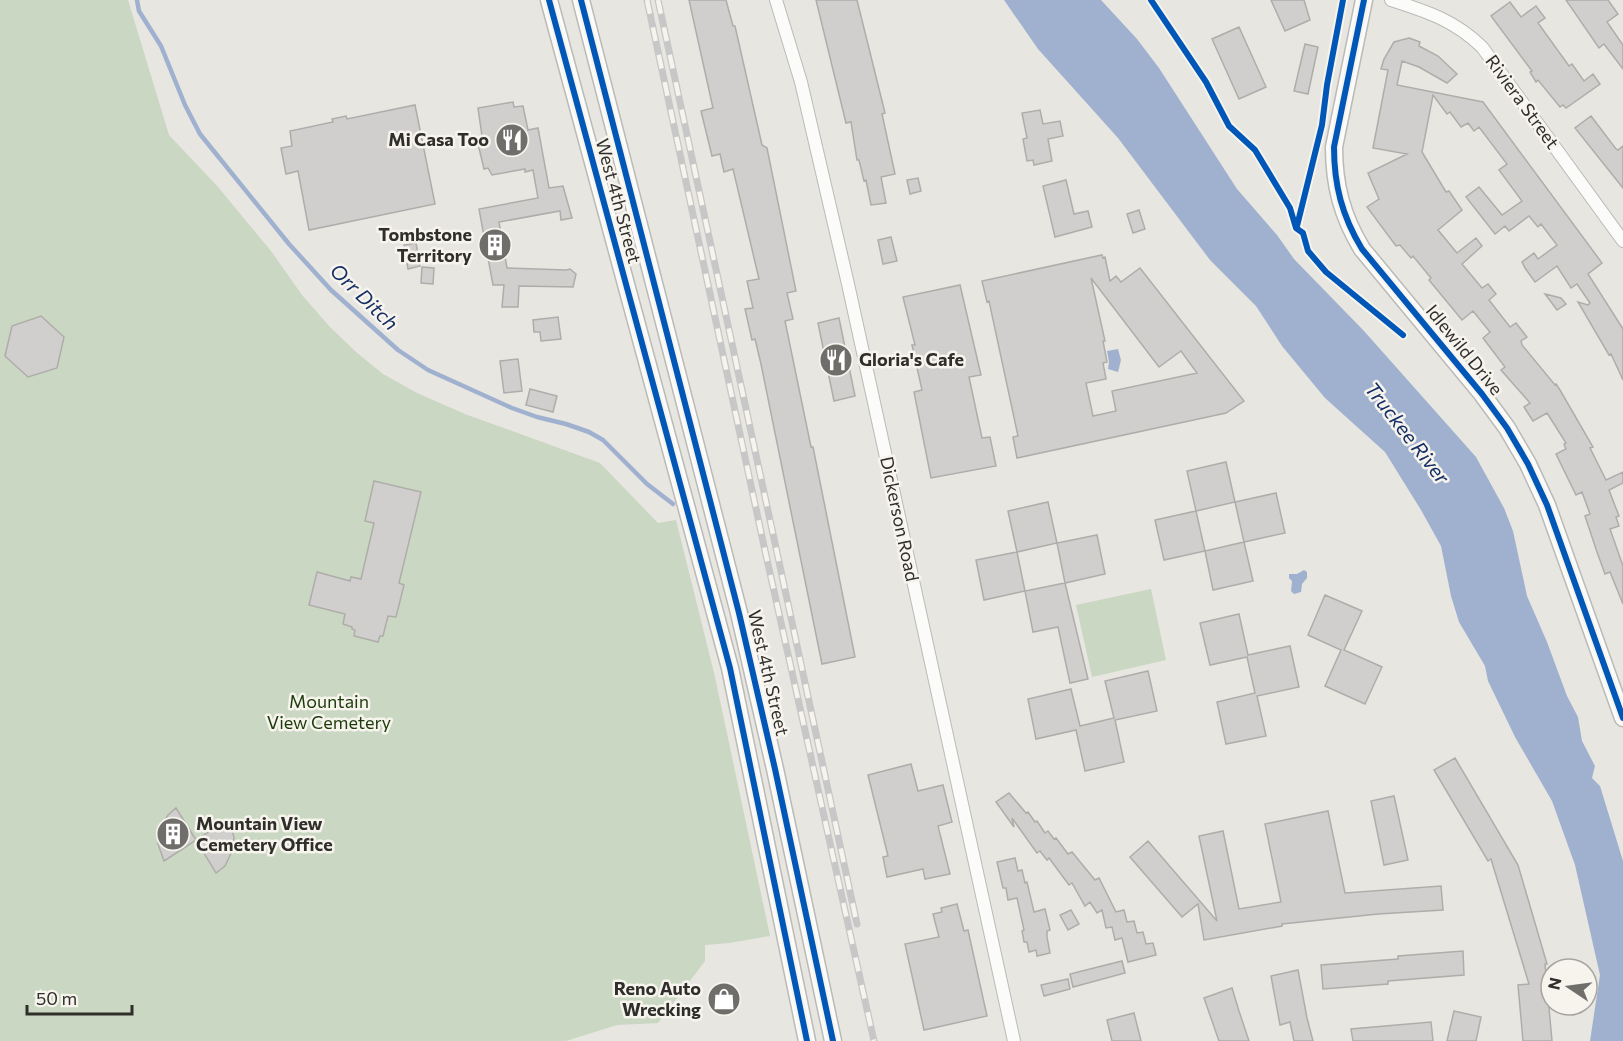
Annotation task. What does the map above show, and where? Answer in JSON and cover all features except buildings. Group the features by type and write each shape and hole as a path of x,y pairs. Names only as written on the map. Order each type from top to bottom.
{"main road":[{"name":"West 4th Street","path":"549,0 730,668 807,1041"},
{"name":"West 4th Street","path":"581,0 739,613 833,1041"},
{"name":"Idlewild Drive","path":"1364,0 1334,147 1335,179 1342,209 1350,230 1362,249 1482,394 1507,428 1528,464 1547,505 1623,718"}],"street":[{"name":"Dickerson Road","path":"776,0 801,82 848,284 1014,1041"},
{"name":"Riviera Street","path":"1391,0 1433,13 1452,22 1482,47 1623,241"}],"green space":[{"name":"Mountain View Cemetery","path":"0,0 128,0 169,135 218,187 271,251 302,295 356,352 383,374 417,393 465,414 600,463 658,523 676,520 715,677 770,936 705,945 705,961 658,1023 617,1025 566,1041 0,1041"},
{"path":"1151,589 1166,660 1092,677 1076,605"}],"water":[{"name":"Truckee River","path":"1004,0 1101,0 1137,39 1159,68 1237,189 1277,235 1294,259 1364,331 1476,457 1504,508 1513,531 1527,596 1567,696 1578,717 1582,741 1595,766 1592,778 1600,786 1623,861 1623,1041 1590,1041 1594,1017 1599,1017 1599,957 1596,957 1575,865 1552,801 1515,737 1488,681 1485,666 1459,622 1441,546 1421,510 1385,452 1325,398 1282,346 1256,306 1210,260 1118,138 1038,49"},
{"path":"1118,349 1121,360 1118,372 1108,369 1107,351"},
{"path":"1304,570 1307,572 1307,578 1302,584 1301,592 1294,594 1291,591 1292,581 1289,574 1297,574"}],"waterway":[{"name":"Orr Ditch","path":"137,0 139,11 161,46 185,105 200,134 289,244 331,290 398,350 428,370 512,408 589,432 603,440 647,484 673,504"}],"railway":[{"path":"647,0 764,546 874,1041"},
{"path":"658,0 857,924"}],"cycle path":[{"path":"549,0 730,668 807,1041"},
{"path":"581,0 739,613 833,1041"},
{"path":"1151,0 1206,82 1229,126 1255,150 1290,208 1296,228 1303,233 1308,251 1326,272 1403,335"},
{"path":"1297,226 1322,125 1343,0"},
{"path":"1364,0 1334,147 1336,174 1344,212 1362,249 1482,394 1507,428 1528,464 1547,505 1623,718"}],"place":[{"name":"Mi Casa Too","path":"512,140"},
{"name":"Tombstone Territory","path":"495,245"},
{"name":"Gloria's Cafe","path":"836,360"},
{"name":"Mountain View Cemetery Office","path":"173,834"},
{"name":"Reno Auto Wrecking","path":"724,999"}]}
